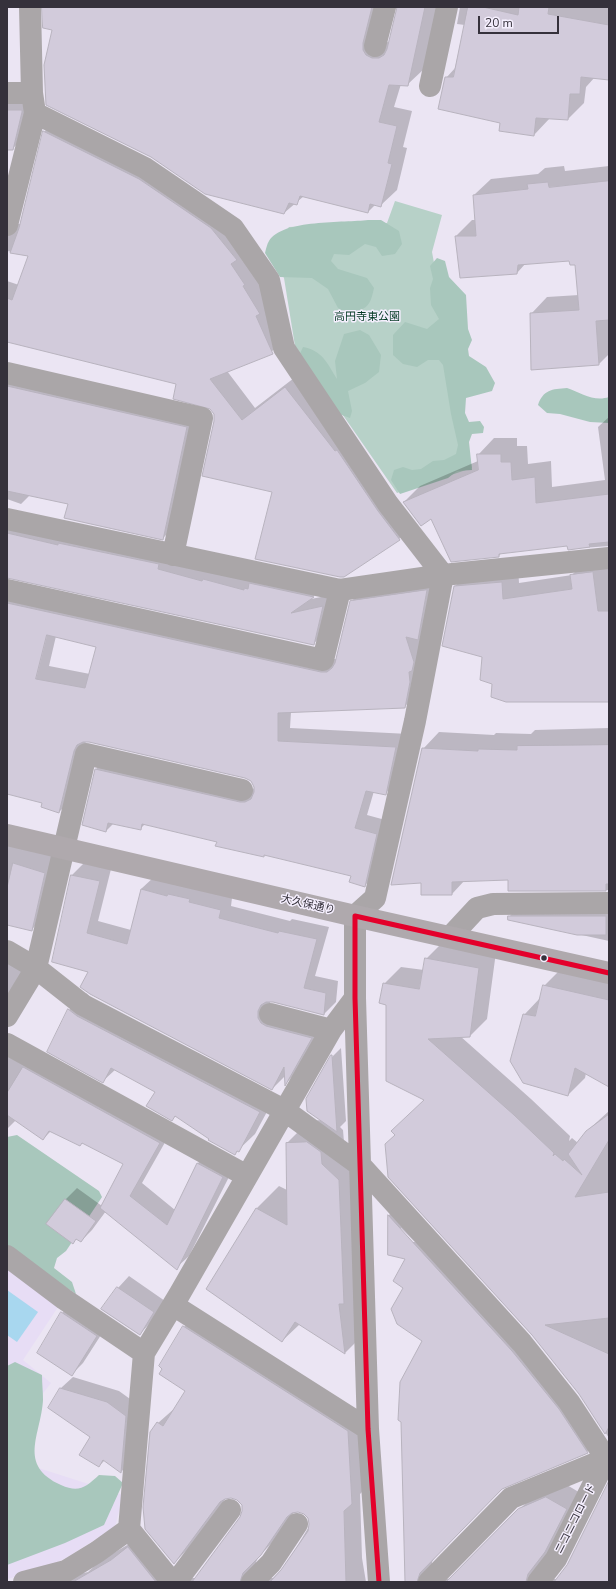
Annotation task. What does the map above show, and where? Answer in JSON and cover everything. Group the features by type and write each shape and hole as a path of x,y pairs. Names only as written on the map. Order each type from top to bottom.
{"main road":[{"name":"大久保通り","path":"7,835 65,847 355,916 451,936 609,973"}],"street":[{"path":"7,225 33,103 30,7"},
{"path":"376,46 385,7"},
{"path":"430,86 447,7"},
{"path":"7,93 33,103 145,168 233,228 269,280 284,348 388,504 443,575 415,721 376,898 355,916 355,998 368,1430 379,1582"},
{"path":"7,373 202,418 172,555"},
{"path":"7,519 340,590 443,575 609,558"},
{"path":"7,590 323,660 340,590"},
{"path":"7,1016 36,968 86,754 242,790"},
{"path":"451,936 478,908 492,904 609,903"},
{"path":"7,951 36,968 83,1005 284,1110 361,1166 522,1343 568,1402 608,1458 511,1498 429,1582"},
{"path":"172,1582 129,1529 144,1353 331,1030 355,998"},
{"path":"270,1014 331,1030"},
{"path":"7,1044 247,1176"},
{"path":"7,1256 64,1299 144,1353"},
{"path":"173,1305 368,1430"},
{"name":"ニコニコロード","path":"538,1582 556,1559 608,1458"},
{"path":"176,1582 230,1510"},
{"path":"252,1582 270,1563 297,1524"},
{"path":"24,1582 67,1576 129,1529"}],"shaded area":[{"path":"7,1266 60,1304 23,1360 51,1383 7,1440"},
{"path":"7,1458 123,1495 115,1527 66,1558 35,1572 7,1579"}],"green space":[{"name":"高円寺東公園","path":"395,201 442,215 432,252 472,468 397,493 295,346 284,278 268,252 289,227 387,223"},
{"path":"381,220 399,231 402,244 395,254 382,256 376,247 365,244 349,255 334,254 331,261 338,269 367,278 374,288 371,299 364,309 348,314 338,308 328,289 312,278 280,277 265,253 269,241 276,234 287,229 315,223"},
{"path":"437,258 445,261 449,277 466,295 468,329 472,340 468,349 469,356 486,367 495,383 492,391 466,398 465,413 469,422 480,421 484,427 483,433 472,434 469,442 472,470 457,471 448,478 400,494 391,480 394,470 403,467 412,470 421,469 433,461 444,460 456,454 458,445 443,365 439,360 428,360 417,367 403,364 393,355 393,335 405,322 427,329 439,319 431,305 430,288 433,279 430,266"},
{"path":"360,330 369,335 381,355 379,372 365,383 348,391 352,411 350,418 339,414 298,358 303,347 315,351 324,358 337,379 335,361 344,334"},
{"path":"567,388 593,398 609,397 609,423 590,422 560,414 547,413 538,405 545,393 557,389"},
{"path":"17,1135 99,1191 102,1197 66,1251 57,1258 54,1268 72,1282 76,1294 7,1249 7,1137"},
{"path":"15,1362 42,1375 43,1400 35,1448 35,1459 39,1468 48,1477 61,1485 78,1489 86,1486 99,1475 115,1476 123,1483 104,1525 65,1543 7,1565 7,1366"}],"water":[{"path":"7,1290 38,1312 17,1342 7,1335"}],"building":[{"path":"42,7 372,7 363,43 363,50 366,55 372,58 379,58 384,55 387,49 397,7 425,7 408,86 389,85 379,122 397,126 388,163 392,164 381,207 370,204 368,213 300,196 297,205 289,203 284,214 205,194 151,157 46,105 44,65 52,30 43,28"},
{"path":"468,7 483,7 518,15 519,7 549,7 548,14 609,25 609,80 581,77 580,94 570,94 568,120 536,118 534,136 499,131 500,123 438,109 445,77 453,77"},
{"path":"7,110 22,110 13,150 7,150"},
{"path":"43,131 139,179 211,228 237,260 231,264 245,285 243,286 260,314 256,316 273,354 210,379 242,420 285,387 335,451 337,450 378,511 400,540 344,577 255,559 272,492 202,476 214,421 214,414 210,409 173,399 176,384 7,342 7,298 12,300 28,256 10,253 19,228"},
{"path":"609,181 609,320 596,321 599,365 531,370 530,313 579,310 575,265 570,265 569,261 518,265 517,274 460,278 455,236 476,236 473,195 528,189 527,184 548,182 549,187"},
{"path":"7,386 187,427 163,540 64,518 68,504 7,491"},
{"path":"477,454 501,454 501,462 511,462 512,480 535,477 536,503 609,494 609,542 589,544 590,547 568,550 567,546 499,554 499,557 451,562 431,519 421,526 403,502 478,470"},
{"path":"7,533 58,545 58,543 159,564 158,569 202,581 203,579 244,590 244,588 248,589 249,583 314,597 291,613 323,606 314,645 7,578"},
{"path":"593,572 598,611 609,611 609,702 506,702 491,697 492,684 480,680 482,657 442,646 454,586 502,582 503,599 572,589 570,575"},
{"path":"427,590 418,640 406,637 414,662 412,671 409,672 410,682 405,708 278,713 278,741 396,747 386,795 366,791 355,828 377,834 365,887 349,882 351,876 264,855 264,857 215,846 217,842 142,824 141,830 108,823 106,832 82,825 95,769 240,802 245,802 251,799 254,792 254,787 251,781 245,778 89,742 83,742 77,745 74,751 59,813 41,807 42,803 7,794 7,603 321,672 327,672 335,663 350,601","holes":["47,635 96,647 85,688 36,679"]},
{"path":"609,745 609,884 606,884 606,891 508,891 508,880 452,882 452,895 421,895 421,883 391,885 422,748 478,751 478,749 517,750 517,746"},
{"path":"13,863 45,873 32,931 7,925 7,888"},
{"path":"71,875 100,881 87,933 127,944 141,889 167,896 168,894 190,899 189,902 221,910 219,918 278,933 279,931 317,939 304,988 326,993 324,1015 273,1002 266,1002 261,1005 258,1011 258,1018 261,1023 266,1026 312,1038 285,1086 284,1067 272,1090 90,994 80,987 88,972 52,962"},
{"path":"508,916 606,916 606,935 577,935 508,920"},
{"path":"425,958 479,968 470,1037 428,1039 514,1115 554,1153 553,1156 555,1154 563,1161 564,1159 582,1175 568,1154 586,1131 609,1114 609,1140 575,1197 609,1192 609,1318 545,1325 609,1354 609,1427 605,1434 579,1394 532,1335 388,1177 385,1144 395,1135 391,1131 424,1100 386,1081 386,1005 379,1003 383,983 419,989"},
{"path":"543,985 609,1000 609,1087 575,1068 568,1096 523,1083 510,1061 523,1014 535,1016"},
{"path":"68,1009 77,1016 260,1112 239,1152 237,1151 235,1155 208,1140 209,1139 175,1116 172,1121 146,1106 155,1092 111,1068 103,1083 47,1052"},
{"path":"331,1055 337,1132 307,1111 306,1099"},
{"path":"23,1067 160,1143 130,1196 167,1225 197,1163 223,1177 177,1270 100,1208 123,1164 82,1143 80,1146 49,1131 43,1140 7,1115 7,1093"},
{"path":"307,1142 321,1152 322,1164 339,1180 344,1304 339,1304 345,1354 295,1322 282,1342 206,1289 256,1208 287,1225 286,1143"},
{"path":"65,1199 96,1221 81,1242 76,1239 73,1244 46,1224"},
{"path":"388,1215 512,1351 559,1409 588,1453 502,1489 420,1573 417,1582 405,1582 401,1422 398,1420 400,1382 422,1341 397,1324 391,1309 403,1288 393,1281 405,1259 388,1255"},
{"path":"117,1287 154,1312 140,1335 101,1309"},
{"path":"61,1312 97,1336 72,1376 37,1353"},
{"path":"183,1326 348,1431 352,1504 344,1511 346,1582 270,1582 281,1570 308,1531 308,1518 304,1514 298,1512 292,1513 287,1517 261,1555 243,1573 240,1582 192,1582 240,1517 242,1505 237,1500 231,1498 220,1502 174,1564 145,1529 143,1507 150,1432 157,1422 163,1426 185,1391 159,1374 162,1369 159,1366"},
{"path":"60,1388 107,1402 126,1416 121,1473 103,1460 99,1467 79,1455 90,1437 48,1408"},
{"path":"609,1481 609,1582 554,1582 567,1565"},
{"path":"546,1497 567,1509 545,1552 528,1574 526,1582 446,1582 518,1509"},
{"path":"128,1547 156,1582 73,1582 111,1560"}],"transit line":[{"path":"379,1582 368,1429 355,998 355,916 609,973"}]}
